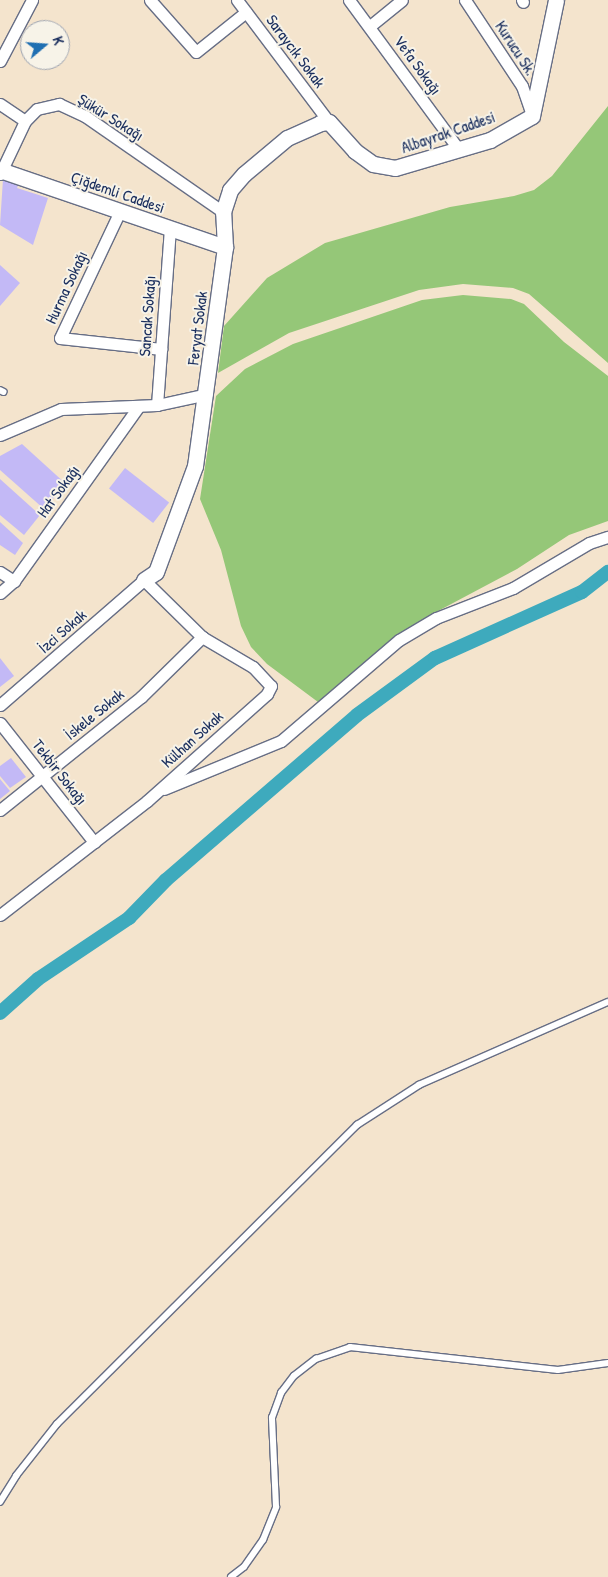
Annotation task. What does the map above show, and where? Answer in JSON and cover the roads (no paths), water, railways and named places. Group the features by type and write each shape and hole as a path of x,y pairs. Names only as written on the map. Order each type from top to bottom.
{"street":[{"path":"0,61 32,0"},
{"path":"150,0 196,52 246,12"},
{"name":"Saraycık Sokak","path":"237,0 329,122"},
{"name":"Vefa Sokağı","path":"349,0 370,26 459,150"},
{"path":"370,26 402,0"},
{"name":"Kurucu Sk.","path":"465,0 522,86 532,116"},
{"path":"532,116 556,0"},
{"path":"0,104 25,120 1,172"},
{"name":"Şükür Sokağı","path":"25,120 37,109 59,104 85,116 223,212"},
{"name":"Albayrak Caddesi","path":"329,122 355,151 383,167 395,168 490,140 532,116"},
{"name":"Feryat Sokak","path":"144,580 156,572 195,466 207,394 225,247 223,212 230,190 263,156 301,131 329,122"},
{"name":"Çiğdemli Caddesi","path":"1,172 225,247"},
{"name":"Hurma Sokağı","path":"120,211 60,338 161,349"},
{"name":"Sancak Sokağı","path":"157,405 170,228"},
{"path":"0,436 61,409 157,405 207,394"},
{"name":"Hat Sokağı","path":"0,593 14,581 139,406"},
{"path":"157,792 281,741 399,640 436,618 513,588 589,543 608,537"},
{"path":"0,572 14,581"},
{"name":"Külhan Sokak","path":"0,915 157,792 267,694 271,686 253,667 202,637 144,580"},
{"name":"İzci Sokak","path":"0,705 144,580"},
{"name":"İskele Sokak","path":"0,810 141,697 202,637"},
{"name":"Tekbir Sokağı","path":"0,723 44,775 94,842"}],"lane":[{"path":"0,1502 56,1424 357,1125 419,1085 608,1002"},
{"path":"231,1577 244,1567 263,1540 276,1507 272,1418 281,1393 294,1376 330,1351 350,1347 558,1370 608,1364"}],"waterway":[{"path":"0,1013 38,979 129,918 166,880 357,715 435,658 582,592 608,572"}]}
